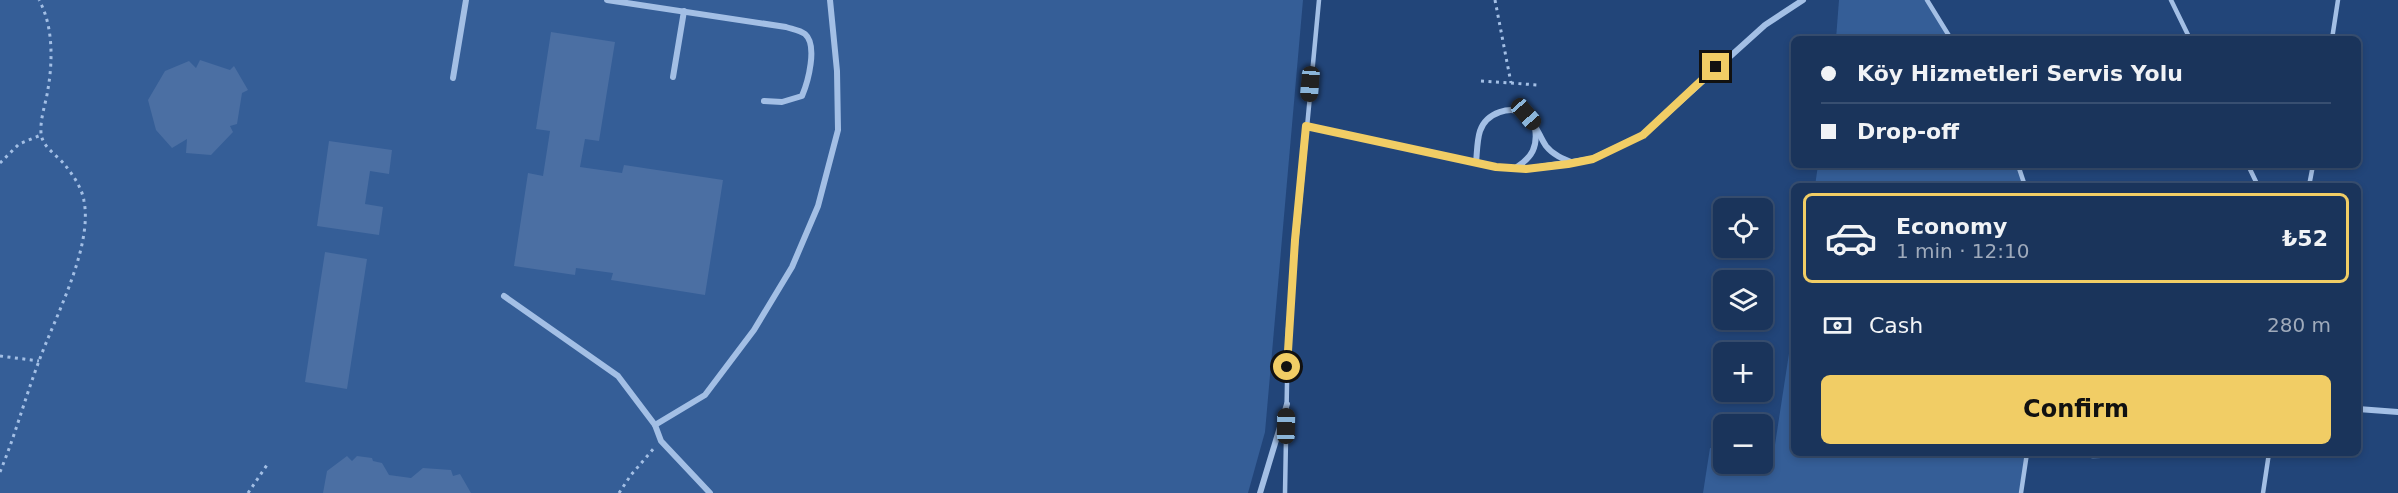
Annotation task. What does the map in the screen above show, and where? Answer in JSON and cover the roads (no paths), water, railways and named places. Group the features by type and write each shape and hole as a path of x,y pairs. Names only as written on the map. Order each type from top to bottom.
{"street":[{"path":"453,78 466,0"},
{"path":"607,0 786,27 804,32 810,40 811,47 808,74 802,96 782,102 764,101"},
{"path":"655,425 705,395 754,330 792,267 818,206 838,130 837,71 830,0"},
{"path":"1306,126 1476,163 1516,168 1593,159 1643,135 1765,25 1803,0"},
{"path":"673,77 684,11"},
{"path":"1476,163 1480,129 1493,114 1511,109 1526,114 1547,147 1557,156 1574,163"},
{"path":"1516,168 1529,159 1535,146 1534,125"},
{"path":"504,296 618,376 655,425 661,441 710,493"},
{"path":"1260,493 1287,404"},
{"path":"2361,409 2398,412"}],"lane":[{"path":"1285,493 1288,329 1318,0"},
{"path":"1927,0 1949,36"},
{"path":"2171,0 2189,36"},
{"path":"2332,36 2338,0"},
{"path":"2019,168 2024,183"},
{"path":"2249,168 2257,183"},
{"path":"2310,183 2312,168"},
{"path":"2021,493 2027,456"},
{"path":"2263,493 2269,456"}]}
